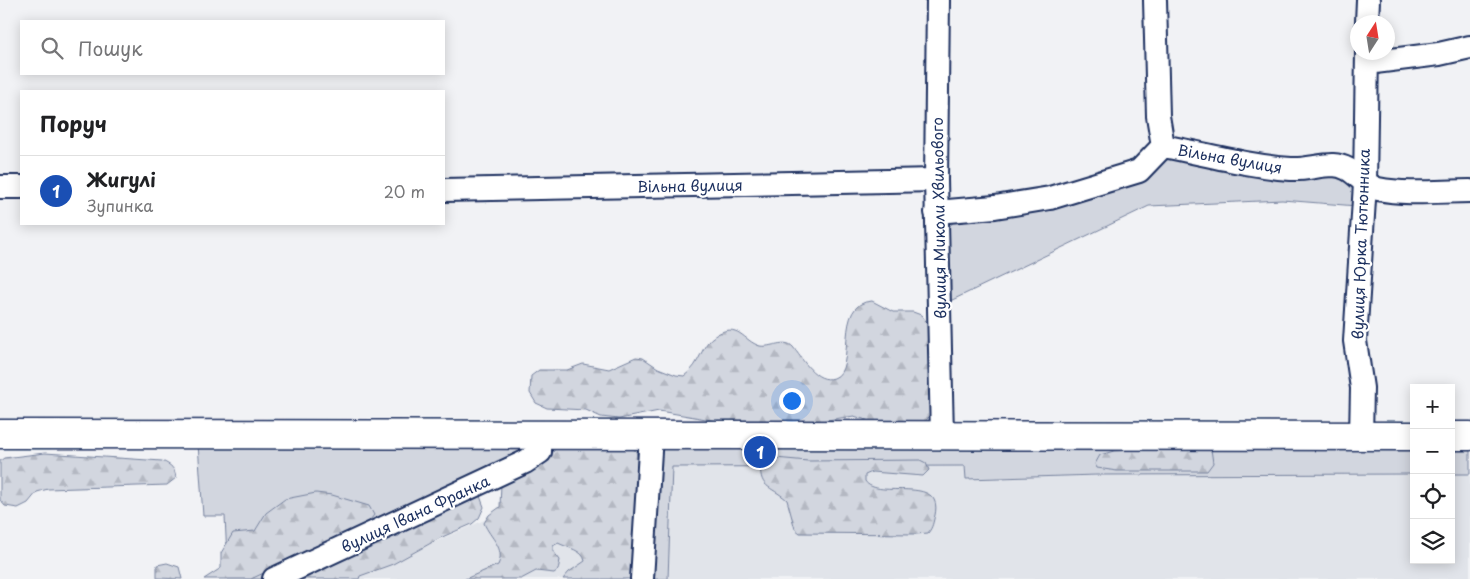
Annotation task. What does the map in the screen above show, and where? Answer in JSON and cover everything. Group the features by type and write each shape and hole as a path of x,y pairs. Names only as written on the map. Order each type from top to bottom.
{"street":[{"name":"вулиця Миколи Хвильового","path":"938,0 936,212 942,435"},
{"path":"1155,0 1158,116 1163,146"},
{"path":"1368,0 1368,15"},
{"path":"1395,56 1439,54 1470,47"},
{"name":"вулиця Юрка Тютюнника","path":"1361,436 1362,388 1355,341 1365,184 1367,60"},
{"name":"Вільна вулиця","path":"936,212 996,207 1050,198 1139,171 1163,146 1291,169 1333,165 1349,168 1365,184 1394,191 1470,191"},
{"name":"Вільна вулиця","path":"445,190 936,180"},
{"path":"0,187 20,187"},
{"path":"0,434 1410,436"},
{"name":"вулиця Івана Франка","path":"274,579 525,462 540,452 540,434"},
{"path":"642,579 651,435"},
{"path":"1455,436 1470,436"}],"shaded area":[{"path":"965,466 967,479 1097,475 1410,474 1410,564 1455,564 1455,474 1470,474 1470,579 668,579 671,467"},
{"path":"575,480 625,579 351,579"}],"green space":[{"path":"1166,155 1332,171 1355,185 1357,206 1282,200 1149,206 948,302 947,235 949,227 956,219"},
{"path":"872,301 893,312 913,312 921,315 931,327 931,412 925,423 873,422 854,416 814,422 718,421 659,411 619,419 601,417 586,410 547,408 536,403 530,393 531,376 539,370 567,370 583,364 609,369 636,357 643,358 658,368 684,376 694,366 711,339 724,331 730,330 740,333 754,344 760,346 782,343 790,344 815,374 827,379 834,378 841,372 844,363 849,324 853,313 860,305"},
{"path":"198,444 529,446 520,458 260,579 228,579 225,516 203,516"},
{"path":"1470,445 1470,474 1455,474 1455,446"},
{"path":"1410,446 1410,474 1097,475 966,479 965,466 672,467 668,579 652,579 660,452 663,448"},
{"path":"629,447 636,451 639,465 633,579 563,579 569,572 585,561 584,557 578,552 558,543 553,546 553,551 560,560 558,570 554,573 536,571 521,579 465,579 498,565 500,559 499,548 484,523 489,515 500,507 501,484 544,464 556,448"},
{"path":"1199,447 1211,449 1213,463 1207,471 1117,471 1097,468 1095,464 1100,455 1114,451"},
{"path":"45,453 162,461 172,467 176,478 167,485 48,489 37,492 28,503 18,508 5,506 0,500 0,461 4,458"},
{"path":"764,457 808,461 920,460 926,463 929,470 923,476 872,472 865,475 865,481 872,486 882,489 920,491 930,495 935,502 935,515 932,527 928,533 916,534 800,533 795,529 787,500 763,482 761,477 761,461"},
{"path":"316,493 332,495 369,506 374,515 367,524 251,579 204,579 221,568 221,553 233,533 255,531 266,513 285,499"},
{"path":"477,495 480,496 484,507 479,518 472,524 440,538 393,564 360,576 359,579 295,579 388,538 399,536 409,526 438,516 452,506"},
{"path":"167,563 179,567 182,579 157,578 157,565"}],"place":[{"name":"Жигулі","path":"760,452"}]}
